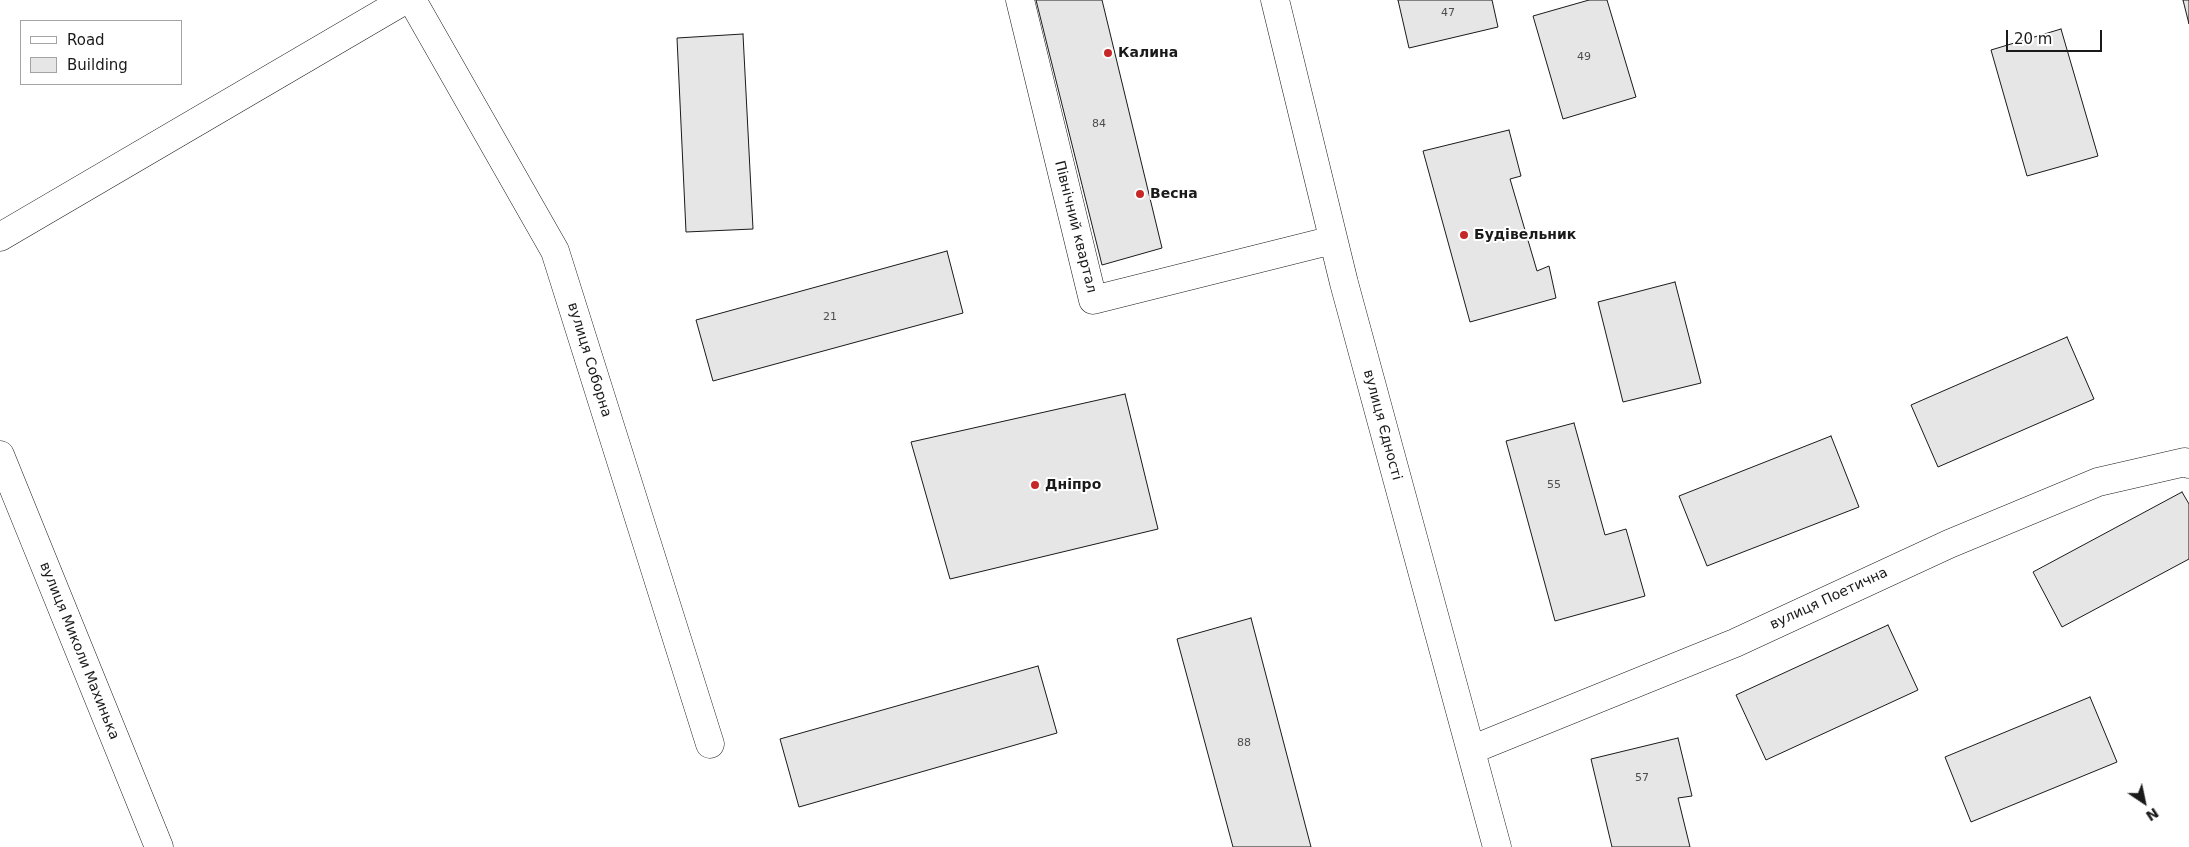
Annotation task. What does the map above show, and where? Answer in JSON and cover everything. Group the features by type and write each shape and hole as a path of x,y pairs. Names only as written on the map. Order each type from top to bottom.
{"street":[{"path":"0,237 405,0"},
{"name":"вулиця Соборна","path":"412,0 555,251 710,744"},
{"name":"Північний квартал","path":"1020,0 1093,300 1333,240"},
{"name":"вулиця Єдності","path":"1275,0 1333,240 1498,847"},
{"name":"вулиця Миколи Махинька","path":"0,455 159,847"},
{"name":"вулиця Поетична","path":"1471,750 1735,643 1949,544 2098,482 2185,462 2189,464"}],"building":[{"path":"1036,0 1102,0 1162,248 1102,265"},
{"path":"1398,0 1492,0 1498,27 1409,48"},
{"path":"1589,0 1607,0 1636,97 1563,119 1533,16"},
{"path":"2183,0 2189,0 2189,24"},
{"path":"2061,29 2098,156 2027,176 1991,50"},
{"path":"743,34 753,229 686,232 677,38"},
{"path":"1509,130 1521,176 1510,179 1537,271 1549,266 1556,298 1470,322 1423,151"},
{"path":"947,251 963,313 713,381 696,320"},
{"path":"1675,282 1701,383 1623,402 1598,302"},
{"path":"2067,337 2094,399 1938,467 1911,405"},
{"name":"Дніпро","path":"1125,394 1158,529 950,579 911,442"},
{"path":"1574,423 1605,535 1626,529 1645,596 1555,621 1506,441"},
{"path":"1831,436 1859,507 1707,566 1679,496"},
{"path":"2182,492 2189,504 2189,559 2062,627 2033,572"},
{"path":"1251,618 1311,847 1233,847 1177,639"},
{"path":"1888,625 1918,690 1766,760 1736,695"},
{"path":"1038,666 1057,733 799,807 780,739"},
{"path":"2090,697 2117,762 1971,822 1945,757"},
{"path":"1678,738 1692,796 1678,798 1690,847 1612,847 1591,759"}],"place":[{"name":"Калина","path":"1108,53"},
{"name":"Весна","path":"1140,194"},
{"name":"Будівельник","path":"1464,235"},
{"name":"Дніпро","path":"1035,485"}]}
